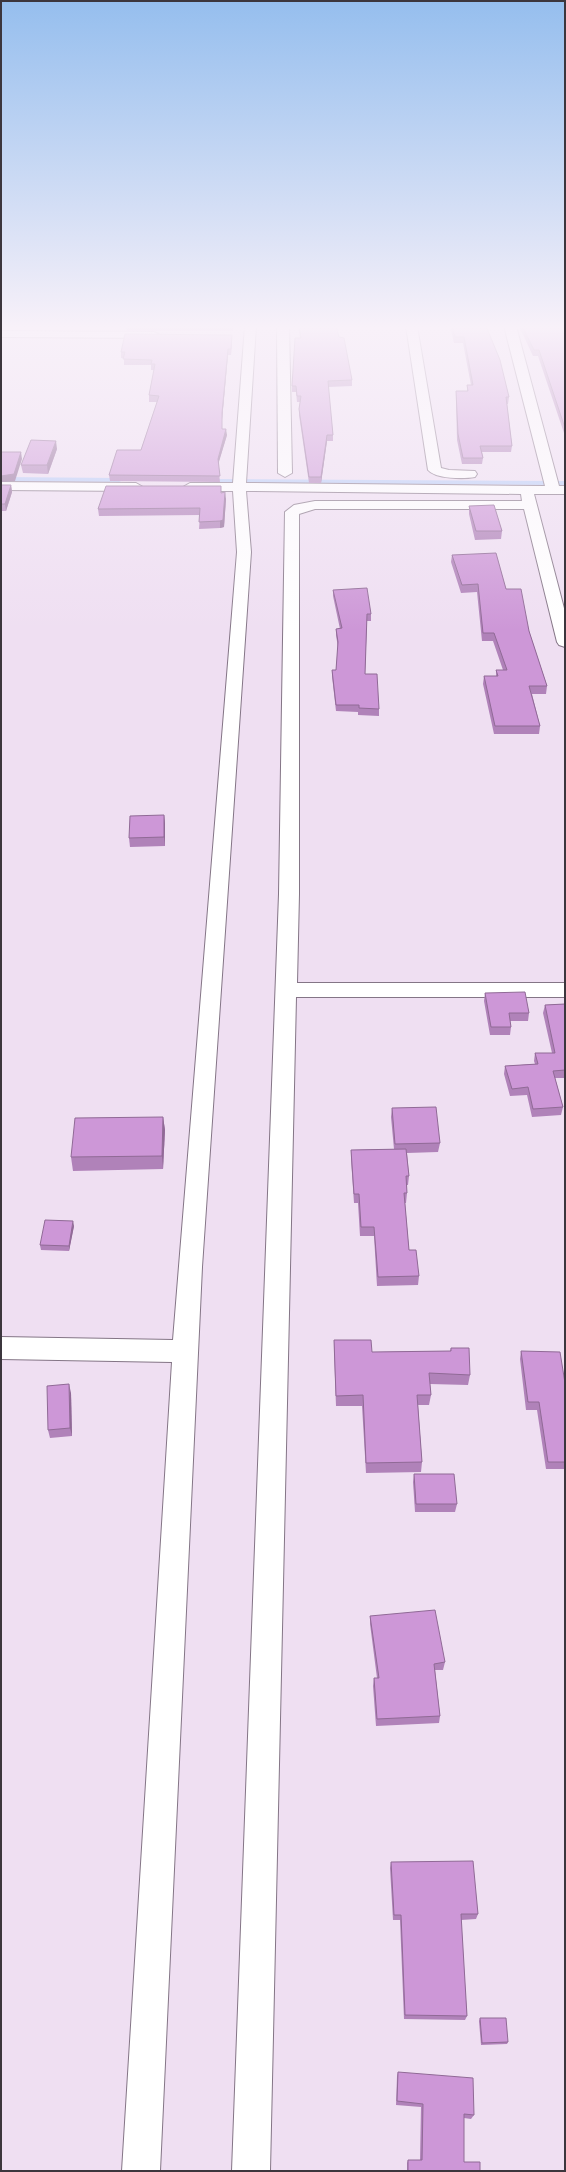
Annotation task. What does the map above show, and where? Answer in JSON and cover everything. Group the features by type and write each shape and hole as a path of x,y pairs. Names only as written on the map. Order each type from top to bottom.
{"street":[{"path":"141,2171 186,1351 244,552 239,487 241,427"},
{"path":"284,427 285,473"},
{"path":"428,427 435,470 448,474 487,474"},
{"path":"251,2171 290,894 292,512 300,508 315,505 528,497 559,490 549,475 537,427"},
{"path":"533,475 565,475"},
{"path":"1,486 150,487"},
{"path":"174,487 239,487 528,497"},
{"path":"528,497 565,642"},
{"path":"287,990 565,990"},
{"path":"1,1348 186,1351"}],"building":[{"path":"149,427 222,427 222,429 226,429 218,459 220,476 109,475 117,450 141,450"},
{"path":"302,427 332,427 333,435 327,435 321,477 309,477"},
{"path":"458,427 510,427 512,446 480,446 483,458 463,458"},
{"path":"31,440 56,441 47,465 21,465"},
{"path":"1,452 21,452 14,474 1,476"},
{"path":"1,485 11,485 5,504 1,504"},
{"path":"106,486 221,486 221,493 225,492 223,520 199,522 200,508 98,509"},
{"path":"494,505 502,531 476,531 469,506"},
{"path":"496,553 506,589 521,589 529,631 547,686 529,686 540,726 495,726 484,676 498,676 496,670 507,670 494,633 483,633 478,584 462,585 452,555"},
{"path":"367,588 371,614 367,614 365,674 377,674 379,709 359,708 359,705 336,705 332,670 336,670 338,642 336,629 342,628 333,590"},
{"path":"164,815 164,837 129,838 130,816"},
{"path":"525,992 529,1013 509,1013 511,1027 491,1027 485,993"},
{"path":"565,1004 565,1070 553,1071 563,1107 533,1109 528,1087 512,1089 505,1066 538,1064 535,1053 555,1053 545,1005"},
{"path":"436,1107 440,1143 395,1144 392,1108"},
{"path":"163,1117 162,1156 71,1157 75,1118"},
{"path":"406,1149 409,1176 406,1176 407,1193 404,1193 409,1250 416,1250 419,1276 378,1277 374,1227 361,1227 359,1194 354,1194 351,1150"},
{"path":"45,1220 73,1221 69,1246 40,1245"},
{"path":"334,1340 371,1340 372,1352 451,1351 451,1348 469,1348 470,1375 429,1373 431,1395 417,1395 422,1462 366,1463 363,1395 336,1396"},
{"path":"521,1351 560,1352 565,1383 565,1462 548,1462 539,1402 528,1402"},
{"path":"69,1384 70,1428 48,1430 47,1386"},
{"path":"414,1474 454,1474 457,1504 416,1504"},
{"path":"435,1610 445,1662 434,1664 440,1716 377,1719 374,1678 379,1678 370,1616"},
{"path":"473,1861 478,1914 461,1914 467,2016 405,2015 401,1915 394,1915 391,1862"},
{"path":"480,2018 506,2018 508,2042 482,2043"},
{"path":"398,2072 473,2078 474,2115 464,2114 464,2162 480,2162 480,2171 408,2171 408,2160 422,2160 423,2104 397,2101"}],"waterway":[{"path":"1,479 119,480"},
{"path":"211,481 565,483"}]}
